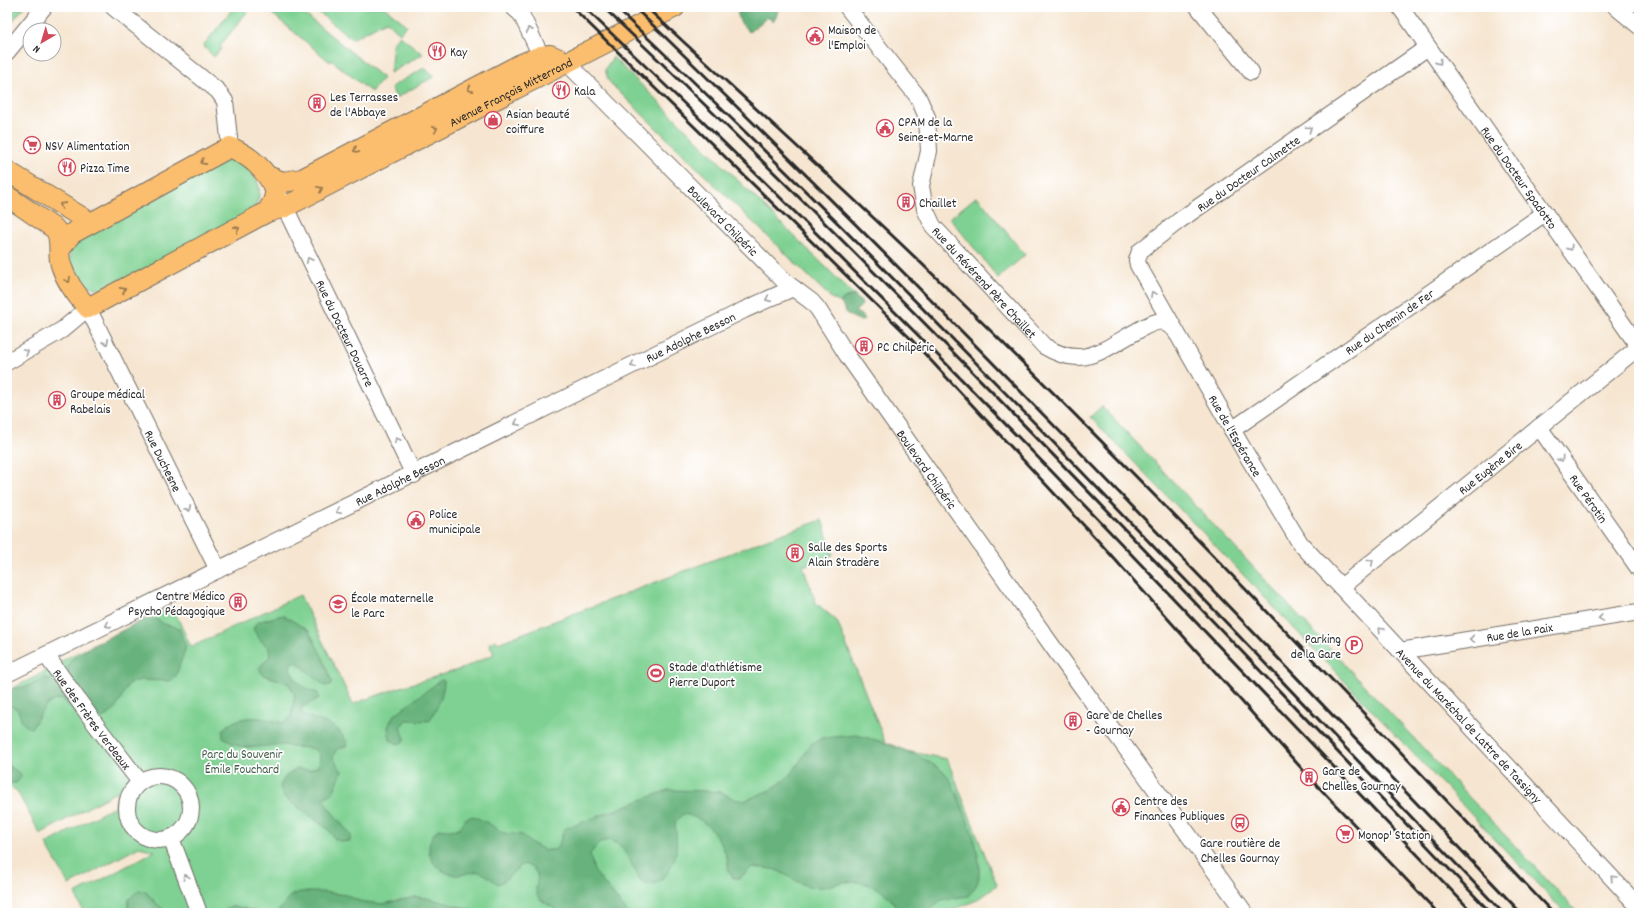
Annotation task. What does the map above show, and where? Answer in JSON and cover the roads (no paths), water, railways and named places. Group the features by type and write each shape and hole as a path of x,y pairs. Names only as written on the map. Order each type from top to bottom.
{"main road":[{"path":"566,62 675,7"},
{"name":"Avenue François Mitterrand","path":"274,197 283,182 302,179 505,71 541,56 550,55 566,62"},
{"name":"Avenue François Mitterrand","path":"274,197 566,62"},
{"path":"7,196 56,229 61,248 60,264 70,283 88,308 274,197 256,161 244,153 230,147 71,234 61,248"},
{"path":"7,171 91,223"}],"street":[{"path":"7,52 44,7"},
{"path":"113,7 218,91 225,101 230,147"},
{"path":"513,7 521,14 541,56"},
{"name":"Rue du Révérend Père Chaillet","path":"847,7 918,97 926,117 929,151 921,186 924,209 933,226 1044,346 1059,355 1079,358 1102,351 1152,323 1162,321 1173,328"},
{"path":"1198,7 1251,72"},
{"name":"Rue du Docteur Spadotto","path":"1400,7 1639,347"},
{"path":"1616,7 1639,26"},
{"name":"Rue du Docteur Calmette","path":"1173,328 1140,271 1137,260 1140,251 1249,171 1428,47"},
{"name":"Boulevard Chilpéric","path":"566,62 793,288 812,302 818,309 847,356 1055,650 1245,912"},
{"name":"Rue du Docteur Douarre","path":"274,197 414,475"},
{"name":"Rue du Chemin de Fer","path":"1232,430 1546,213"},
{"name":"Rue Adolphe Besson","path":"7,674 414,475 688,338 793,288"},
{"path":"7,362 62,330 88,308"},
{"name":"Rue Duchesne","path":"88,308 218,570"},
{"name":"Rue de l'Espérance","path":"1173,328 1300,543"},
{"name":"Rue Eugène Bire","path":"1341,587 1639,347"},
{"name":"Rue Pérotin","path":"1539,427 1639,569"},
{"name":"Avenue du Maréchal de Lattre de Tassigny","path":"1300,543 1400,651 1636,898"},
{"name":"Rue de la Paix","path":"1400,651 1639,612"},
{"name":"Rue des Frères Verdeaux","path":"46,655 96,725 140,782"},
{"path":"166,776 182,785 188,793 191,801 190,819 185,827 171,838 152,840 136,831 131,823 127,805 133,788 148,777 166,776"},
{"path":"171,838 199,913"}],"railway":[{"path":"572,7 910,338 1102,545 1311,779 1438,913"},
{"path":"584,7 785,202 982,400 1157,581 1473,913"},
{"path":"603,7 830,228 1053,454 1491,913"},
{"path":"615,7 843,228 1065,454 1503,913"},
{"path":"634,7 860,229 1083,455 1521,913"},
{"path":"646,7 876,220 1029,368 1256,600 1553,913"}],"place":[{"name":"Maison de l'Emploi","path":"815,36"},
{"name":"Kay","path":"437,51"},
{"name":"Kala","path":"561,90"},
{"name":"Les Terrasses de l'Abbaye","path":"317,103"},
{"name":"Asian beauté coiffure","path":"493,120"},
{"name":"CPAM de la Seine-et-Marne","path":"885,128"},
{"name":"NSV Alimentation","path":"32,145"},
{"name":"Pizza Time","path":"67,167"},
{"name":"Chaillet","path":"906,202"},
{"name":"PC Chilpéric","path":"864,346"},
{"name":"Groupe médical Rabelais","path":"57,400"},
{"name":"Police municipale","path":"416,520"},
{"name":"Salle des Sports Alain Stradère","path":"795,553"},
{"name":"Centre Médico Psycho Pédagogique","path":"238,602"},
{"name":"École maternelle le Parc","path":"338,604"},
{"name":"Parking de la Gare","path":"1354,645"},
{"name":"Stade d'athlétisme Pierre Duport","path":"656,673"},
{"name":"Gare de Chelles - Gournay","path":"1073,721"},
{"name":"Gare de Chelles Gournay","path":"1309,777"},
{"name":"Centre des Finances Publiques","path":"1121,807"},
{"name":"Gare routière de Chelles Gournay","path":"1240,823"},
{"name":"Monop' Station","path":"1345,834"}],"park label":[{"name":"Parc du Souvenir Émile Fouchard","path":"242,760"}]}
